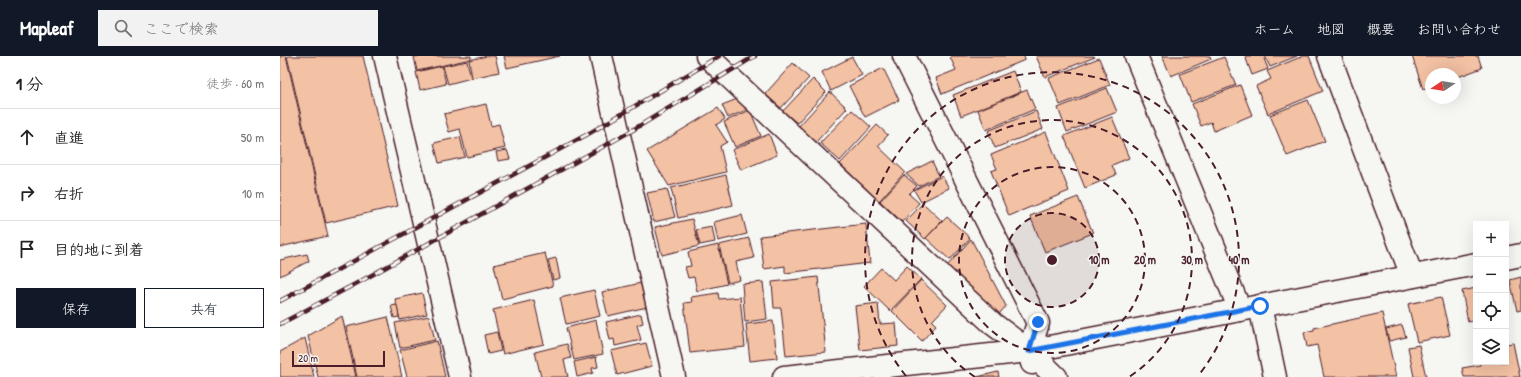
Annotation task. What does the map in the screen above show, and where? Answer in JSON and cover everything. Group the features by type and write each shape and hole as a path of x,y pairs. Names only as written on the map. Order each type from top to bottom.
{"street":[{"path":"385,56 460,377"},
{"path":"601,56 674,377"},
{"path":"706,56 993,324 1029,351 1056,377"},
{"path":"904,56 1038,322 1029,351 1035,377"},
{"path":"1136,56 1250,308 1275,377"},
{"path":"1329,56 1412,276"},
{"path":"1509,257 1521,255"},
{"path":"784,377 870,373 1029,351 1473,265"}],"building":[{"path":"280,56 286,56 328,236 280,247"},
{"path":"287,56 363,56 398,206 326,223"},
{"path":"471,56 471,59 417,71 414,57"},
{"path":"487,56 495,56 499,72 472,78 469,60"},
{"path":"504,56 560,56 507,68"},
{"path":"1024,56 1025,60 942,94 936,78 956,70 950,57"},
{"path":"1036,56 1094,56 1095,57 1045,77"},
{"path":"1162,56 1210,56 1211,59 1171,76"},
{"path":"1245,56 1263,56 1268,69 1252,75"},
{"path":"1265,56 1297,56 1270,67"},
{"path":"1303,56 1309,56 1323,91 1268,114 1256,86 1271,79 1267,71"},
{"path":"1412,56 1478,56 1482,68 1461,76 1461,68 1425,68 1425,88 1423,89"},
{"path":"852,57 862,75 831,91 822,72"},
{"path":"1224,57 1236,85 1191,102 1180,74"},
{"path":"1099,58 1110,85 1060,105 1049,78"},
{"path":"467,61 471,78 448,84 443,66"},
{"path":"793,63 809,78 781,108 765,94"},
{"path":"442,66 446,84 420,90 416,72"},
{"path":"883,68 899,100 865,117 849,86"},
{"path":"1013,71 1021,92 961,116 953,95"},
{"path":"813,79 826,92 797,123 783,111"},
{"path":"1240,85 1252,115 1214,131 1211,122 1201,126 1192,104"},
{"path":"1107,88 1117,112 1067,132 1058,108"},
{"path":"1027,90 1035,109 986,130 978,110"},
{"path":"830,92 847,108 816,142 799,126"},
{"path":"740,98 746,110 728,118 722,105"},
{"path":"1308,100 1325,141 1287,156 1270,115"},
{"path":"486,104 491,126 499,124 505,148 467,157 460,129 449,132 444,114"},
{"path":"718,108 725,119 716,125 727,142 720,146 726,172 669,186 647,151"},
{"path":"750,110 761,136 735,147 724,122"},
{"path":"852,110 871,127 840,161 820,143"},
{"path":"1036,111 1043,129 995,148 988,131"},
{"path":"1112,117 1129,158 1112,165 1116,175 1085,188 1064,136"},
{"path":"877,125 888,135 878,146 905,172 879,201 840,164"},
{"path":"1046,132 1069,191 1009,216 991,171 997,169 991,155"},
{"path":"769,134 777,155 741,170 732,150"},
{"path":"460,137 465,157 439,163 434,143"},
{"path":"507,150 510,159 498,161 496,152"},
{"path":"932,161 939,176 919,186 906,174"},
{"path":"726,175 733,205 678,218 671,188"},
{"path":"904,175 917,186 909,194 919,203 902,222 880,201"},
{"path":"942,176 949,188 921,202 914,190"},
{"path":"667,189 675,217 654,222 647,193"},
{"path":"1078,197 1093,233 1045,252 1030,216"},
{"path":"923,203 942,221 925,239 906,221"},
{"path":"742,215 747,234 718,241 714,222"},
{"path":"947,217 970,238 950,260 926,238"},
{"path":"692,219 699,246 662,255 655,227"},
{"path":"866,224 870,263 785,273 785,266 764,269 760,236"},
{"path":"712,227 715,242 700,245 696,230"},
{"path":"749,238 754,258 736,262 740,280 728,283 719,245"},
{"path":"971,239 1006,306 999,314 947,266"},
{"path":"718,245 727,284 697,291 694,277 688,278 685,267 691,266 688,252"},
{"path":"545,253 553,286 502,299 494,265"},
{"path":"307,254 309,261 280,276 280,260"},
{"path":"556,258 560,278 553,280 548,260"},
{"path":"907,266 921,279 890,311 864,286 881,268 894,280"},
{"path":"818,277 826,352 786,356 781,308 774,308 772,282"},
{"path":"1521,277 1521,310 1517,311 1510,280"},
{"path":"921,280 947,305 932,321 936,325 922,341 892,311"},
{"path":"763,282 767,319 745,322 742,284"},
{"path":"641,283 647,307 608,316 602,292"},
{"path":"1473,289 1473,321 1468,322 1462,291"},
{"path":"594,290 600,316 566,324 560,298"},
{"path":"422,293 427,314 400,320 395,299"},
{"path":"718,293 719,299 740,297 745,347 690,353 684,303 692,302 691,297"},
{"path":"1441,297 1450,335 1417,342 1408,304"},
{"path":"534,300 544,344 503,354 493,310"},
{"path":"878,303 880,324 896,323 898,346 860,350 855,306"},
{"path":"397,305 399,317 394,318 391,306"},
{"path":"1382,313 1396,377 1324,377 1317,345 1307,347 1304,332 1314,330 1314,328"},
{"path":"641,314 643,323 637,325 641,340 615,346 614,339 610,340 606,322"},
{"path":"342,316 356,377 318,377 308,336"},
{"path":"429,316 435,340 400,348 395,323"},
{"path":"388,317 402,377 357,377 346,327"},
{"path":"596,320 603,354 574,360 566,328"},
{"path":"773,321 777,358 750,361 746,324"},
{"path":"1402,325 1406,337 1389,341 1386,329"},
{"path":"497,332 501,351 488,354 484,335"},
{"path":"305,338 314,377 280,377 280,352"},
{"path":"437,341 445,377 407,377 400,350"},
{"path":"646,343 652,366 617,375 611,351"},
{"path":"1513,343 1520,377 1464,377 1462,368 1480,365 1509,365 1509,344"},
{"path":"567,344 571,358 564,360 568,377 541,377 535,352"},
{"path":"1419,345 1426,377 1414,377 1408,347"},
{"path":"596,357 598,367 592,368 593,373 577,377 574,362"},
{"path":"998,372 999,377 977,377"}],"railway":[{"path":"280,301 588,134 719,56"},
{"path":"280,324 361,281 631,131 755,56"}],"route":[{"path":"1038,322 1029,351 1260,306"}]}
